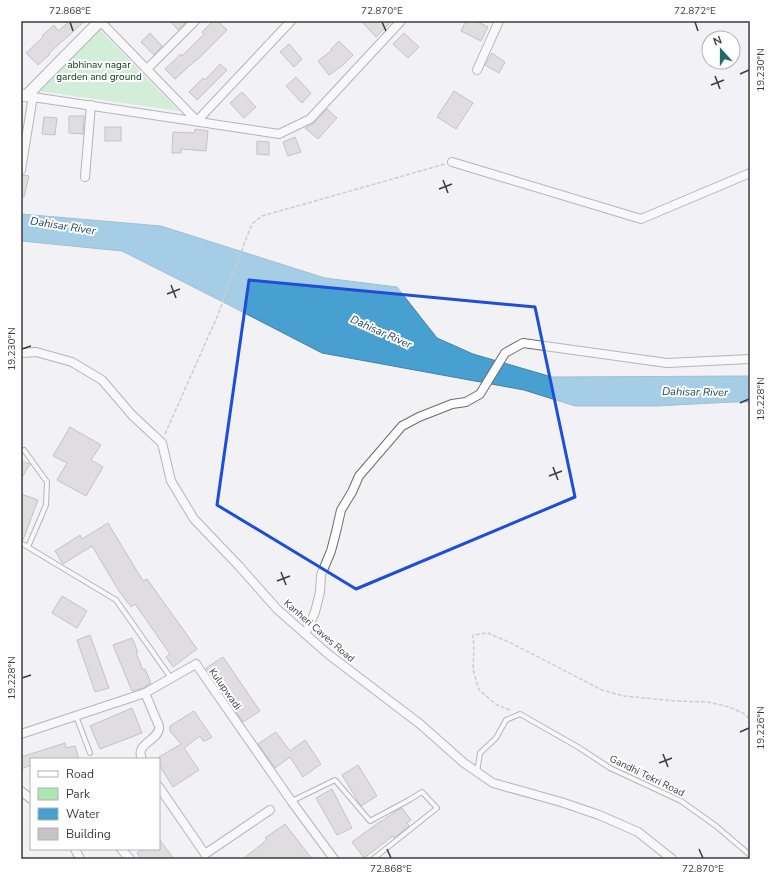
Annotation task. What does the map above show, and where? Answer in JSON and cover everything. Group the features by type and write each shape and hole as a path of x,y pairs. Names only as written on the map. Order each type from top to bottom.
{"street":[{"path":"21,170 25,95 91,21"},
{"path":"25,95 100,21 197,121"},
{"path":"147,69 195,21"},
{"path":"197,121 292,21"},
{"path":"25,95 280,134 310,119 402,21"},
{"path":"477,70 499,21"},
{"path":"86,177 91,105"},
{"path":"452,162 641,219 750,173"},
{"path":"305,634 315,612 320,592 321,576 331,551 341,510 352,492 359,476 402,426 419,417 452,404 466,402 480,394 506,353 523,343 667,363 750,359"},
{"path":"21,353 36,352 72,362 102,380 132,415 162,443"},
{"name":"Kanheri Caves Road","path":"162,443 171,482 194,519 239,566 277,609 328,654 420,724 464,762 493,783 561,802 600,815 638,832 672,859"},
{"name":"Kulupwadi","path":"21,734 145,692 196,664 292,802 334,859"},
{"path":"141,758 140,751 158,734 160,730 145,692"},
{"path":"160,789 205,857 270,810"},
{"path":"21,791 30,798"},
{"path":"76,850 80,859"},
{"path":"122,850 130,859"}],"lane":[{"path":"24,450 47,482 46,504 28,547"},
{"path":"21,543 116,600 170,678"},
{"path":"477,772 480,753 496,738 506,720 520,714"},
{"name":"Gandhi Tekri Road","path":"520,714 578,747 610,768 681,801 716,826 750,855"},
{"path":"76,716 90,753"},
{"path":"292,802 335,780 370,821 422,792 437,808 373,859"}],"path":[{"path":"162,443 217,317 252,224 262,216 452,162"},
{"path":"520,714 497,705 479,690 473,669 473,635 488,633 511,642 602,690 624,696 676,701 708,702 729,707 743,713 750,719"}],"highlighted area":[{"path":"249,280 535,307 575,497 356,589 217,505"}],"green space":[{"name":"abhinav nagar garden and ground","path":"99,29 179,111 39,91"}],"water":[{"name":"Dahisar River","path":"21,214 161,226 325,278 397,287 437,338 473,354 552,377 750,376 750,402 657,406 575,406 524,390 322,353 122,251 21,241"}],"building":[{"path":"70,21 85,21 49,53 50,54 38,65 26,53 54,25 58,31"},
{"path":"170,21 187,21 178,30"},
{"path":"213,21 218,21 227,30 197,60 175,79 165,69 181,54 182,56 204,34 202,32"},
{"path":"361,21 392,21 376,37"},
{"path":"466,21 476,21 488,27 481,41 461,31"},
{"path":"150,33 162,46 154,55 141,42"},
{"path":"404,33 419,47 408,58 393,44"},
{"path":"339,41 353,55 343,65 329,75 318,61 332,50 331,49"},
{"path":"289,44 302,59 294,67 280,52"},
{"path":"492,53 505,62 499,73 485,65"},
{"path":"220,64 227,70 197,100 189,92 203,78 205,80"},
{"path":"296,77 311,93 302,103 286,86"},
{"path":"454,91 473,103 456,129 437,117"},
{"path":"242,92 256,107 244,118 230,103"},
{"path":"327,109 337,118 318,139 305,128 314,123"},
{"path":"69,116 84,116 83,134 69,133"},
{"path":"44,117 57,118 55,135 42,134"},
{"path":"105,127 121,127 121,141 105,141"},
{"path":"195,129 208,131 206,151 181,149 181,153 172,153 173,132 194,133"},
{"path":"295,137 301,152 288,156 283,142"},
{"path":"257,141 269,142 269,155 257,154"},
{"path":"21,175 29,176 24,197 21,197"},
{"path":"70,427 101,445 91,460 103,467 86,496 57,480 67,463 53,456"},
{"path":"21,461 30,464 21,479"},
{"path":"21,494 38,500 23,540 21,540"},
{"path":"108,523 143,581 147,579 197,649 173,667 166,657 170,654 135,604 131,607 119,591 92,546 63,564 55,551 80,535 82,539"},
{"path":"62,596 87,611 77,628 52,613"},
{"path":"90,635 109,688 95,692 77,640"},
{"path":"132,638 143,670 145,669 151,683 143,688 132,691 113,645"},
{"path":"223,657 260,711 243,722 206,668"},
{"path":"132,708 142,733 100,749 90,726"},
{"path":"194,711 212,737 203,741 200,736 184,748 199,770 173,787 160,767 159,758 181,744 170,731 170,726"},
{"path":"276,732 290,751 305,740 321,764 303,777 290,757 275,768 258,744"},
{"path":"65,743 66,748 75,746 79,758 30,758 30,765 21,769 21,757"},
{"path":"358,765 377,796 361,806 342,775"},
{"path":"332,789 352,828 337,835 316,798"},
{"path":"402,808 411,820 407,823 409,826 364,858 352,842"},
{"path":"285,824 312,859 243,859 267,840 265,838"},
{"path":"160,840 174,859 141,859 137,853 142,850 160,850"}]}
